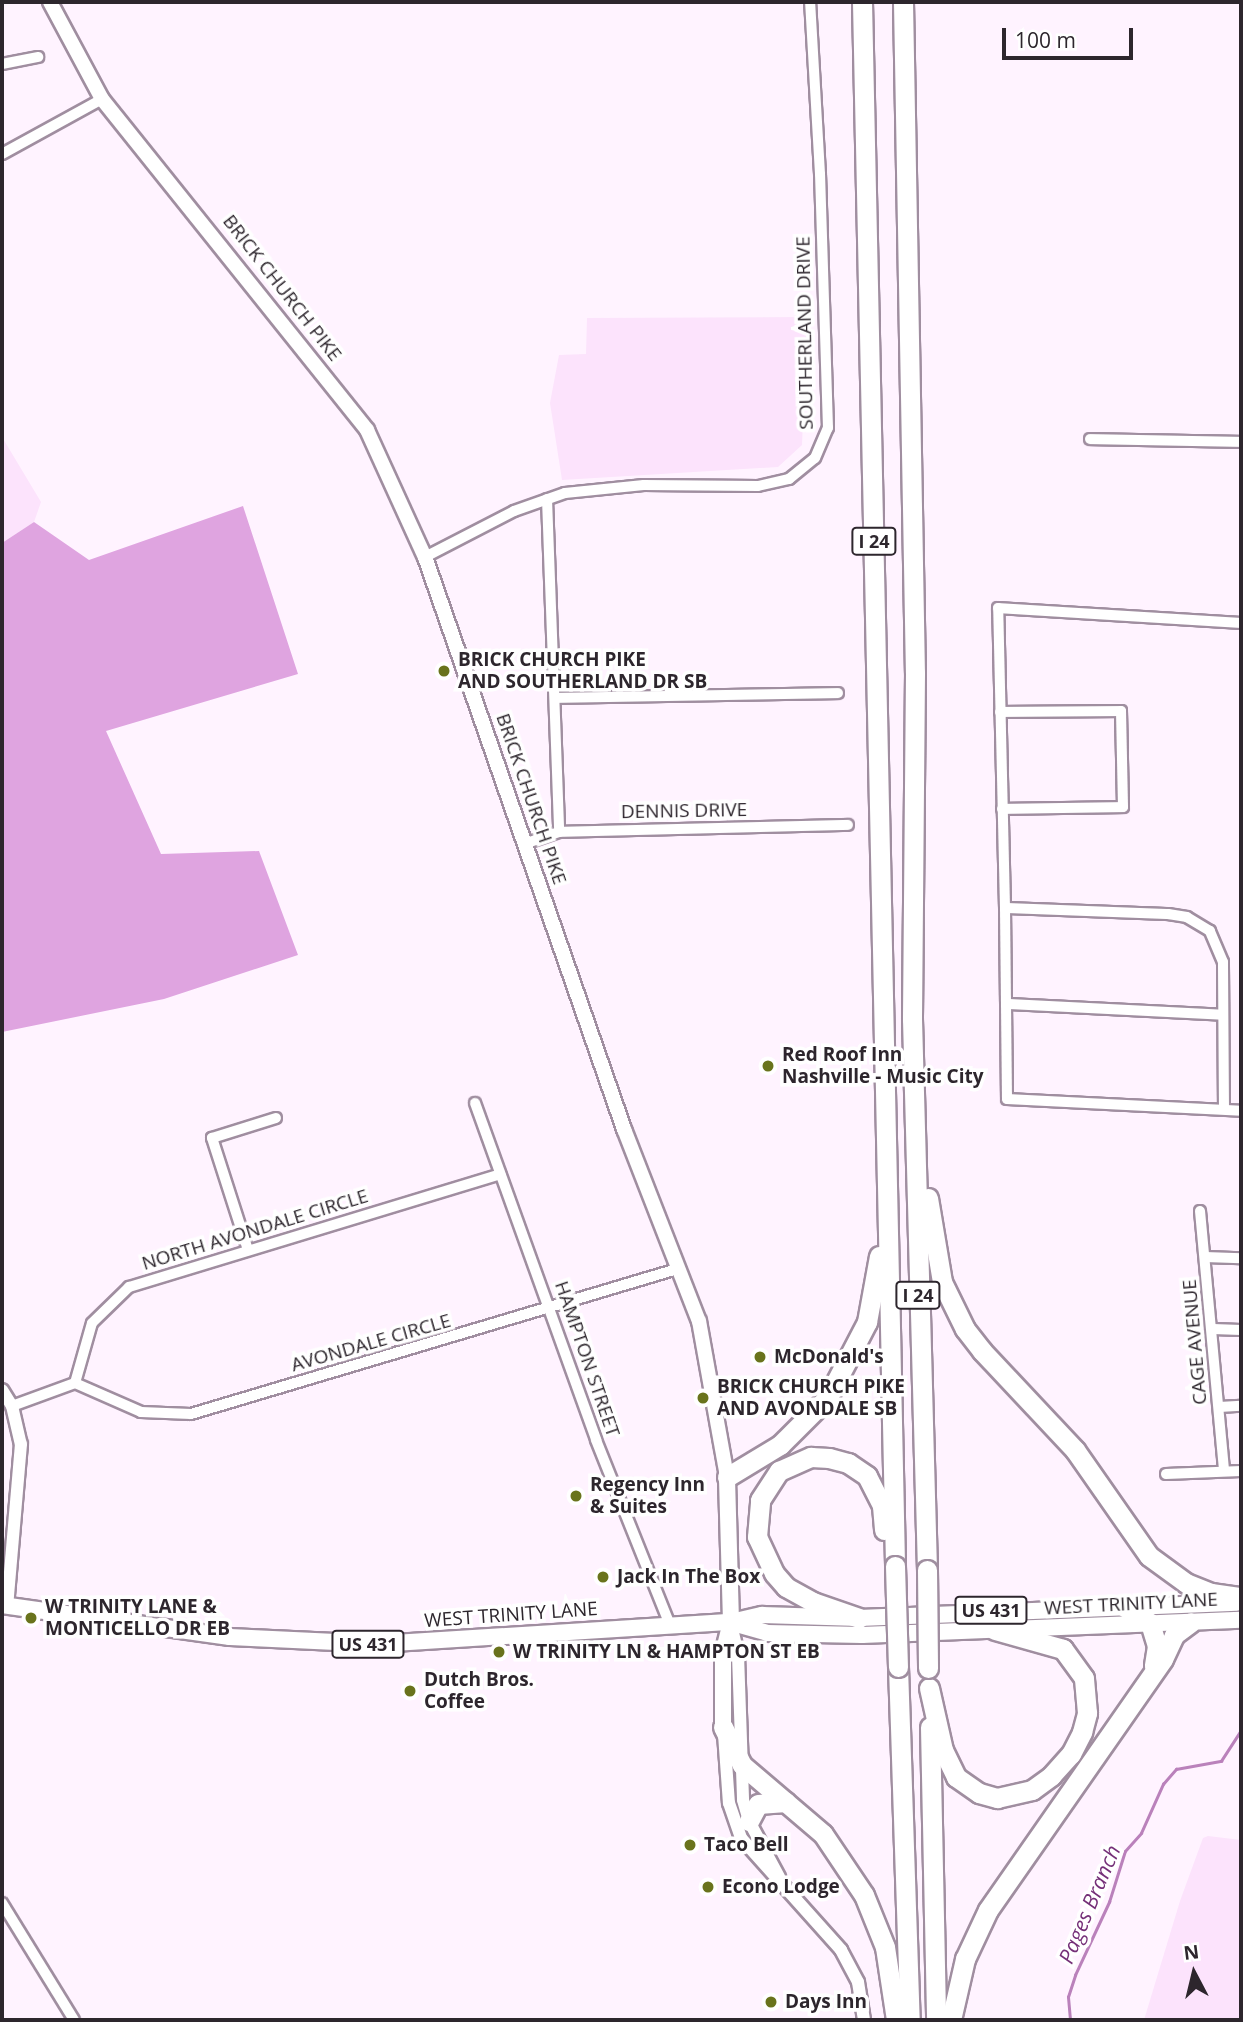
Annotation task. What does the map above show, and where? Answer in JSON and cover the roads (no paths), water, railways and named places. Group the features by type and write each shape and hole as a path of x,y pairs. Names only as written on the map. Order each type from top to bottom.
{"highway":[{"name":"I 24","path":"862,2 895,1566 910,2020"},
{"name":"I 24","path":"903,2 915,673 912,1019 936,2020"},
{"path":"912,1019 925,1097 928,1213 942,1282 965,1329 1075,1450 1149,1556 1186,1583 1211,1593 1241,1597"},
{"path":"727,1478 780,1445 828,1397 867,1322 878,1276 886,1080"},
{"path":"859,1618 813,1602 786,1587 774,1573 757,1537 757,1513 766,1488 779,1471 811,1457 848,1463 867,1476 878,1499 895,1566"},
{"path":"1123,1606 1150,1623 1157,1646 1152,1674"},
{"path":"951,2020 965,1959 988,1910 1152,1674 1174,1635 1191,1622"},
{"path":"929,1688 943,1750 956,1777 979,1793 997,1798 1023,1794 1051,1776 1071,1754 1082,1732 1087,1713 1084,1678 1063,1649 995,1630"},
{"path":"723,1727 741,1765 823,1834 864,1895 885,1947 896,2020"},
{"path":"750,1821 758,1804 786,1802"}],"main road":[{"name":"BRICK CHURCH PIKE","path":"50,2 102,99 367,430 425,557 523,844 677,1269 699,1321 727,1478 731,1622 723,1654 723,1727"},
{"name":"WEST TRINITY LANE","path":"4,1606 230,1637 356,1644 731,1622 762,1615 859,1618 1241,1603"},
{"name":"WEST TRINITY LANE","path":"731,1622 767,1633 995,1630 1241,1620"}],"street":[{"name":"SOUTHERLAND DRIVE","path":"425,557 565,493 644,485 775,483 804,470 823,443 828,428 820,174 810,2"},
{"path":"2,64 38,57"},
{"path":"2,154 102,99"},
{"path":"1090,439 1241,442"},
{"path":"547,499 559,832"},
{"path":"1241,624 998,608 1009,1004 1007,1099 1241,1111"},
{"path":"555,698 838,694"},
{"path":"1000,712 1121,711 1123,807 1002,809"},
{"name":"DENNIS DRIVE","path":"523,844 559,832 848,825"},
{"path":"1005,908 1168,914 1197,922 1210,931 1223,962 1224,1109"},
{"path":"1009,1004 1223,1015"},
{"name":"HAMPTON STREET","path":"475,1103 551,1308 596,1440 670,1625"},
{"path":"248,1250 212,1138 276,1118"},
{"name":"NORTH AVONDALE CIRCLE","path":"75,1383 92,1322 129,1287 500,1174"},
{"name":"CAGE AVENUE","path":"1200,1211 1224,1471"},
{"path":"1205,1256 1241,1258"},
{"name":"AVONDALE CIRCLE","path":"75,1383 141,1412 191,1414 677,1269"},
{"path":"1213,1329 1241,1330"},
{"path":"12,1406 75,1383"},
{"path":"2,1390 12,1406 21,1444 4,1606"},
{"path":"1219,1407 1241,1406"},
{"path":"1166,1474 1241,1471"},
{"name":"BRICK CHURCH PIKE","path":"731,1622 738,1655 741,1765 750,1821 784,1886"},
{"name":"BRICK CHURCH PIKE","path":"723,1727 729,1804 741,1838 841,1950 858,1982 864,2020"},
{"path":"2,1903 70,2019"}],"waterway":[{"name":"Pages Branch","path":"1070,2020 1068,1997 1075,1975 1109,1902 1125,1851 1141,1833 1163,1784 1176,1769 1221,1761 1241,1730"}],"place":[{"name":"BRICK CHURCH PIKE AND SOUTHERLAND DR SB","path":"444,671"},
{"name":"Red Roof Inn Nashville - Music City","path":"768,1066"},
{"name":"McDonald's","path":"760,1357"},
{"name":"BRICK CHURCH PIKE AND AVONDALE SB","path":"703,1398"},
{"name":"Regency Inn & Suites","path":"576,1496"},
{"name":"Jack In The Box","path":"603,1577"},
{"name":"W TRINITY LANE & MONTICELLO DR EB","path":"31,1618"},
{"name":"W TRINITY LN & HAMPTON ST EB","path":"499,1652"},
{"name":"Dutch Bros. Coffee","path":"410,1691"},
{"name":"Taco Bell","path":"690,1845"},
{"name":"Econo Lodge","path":"708,1887"},
{"name":"Days Inn","path":"771,2002"}]}
